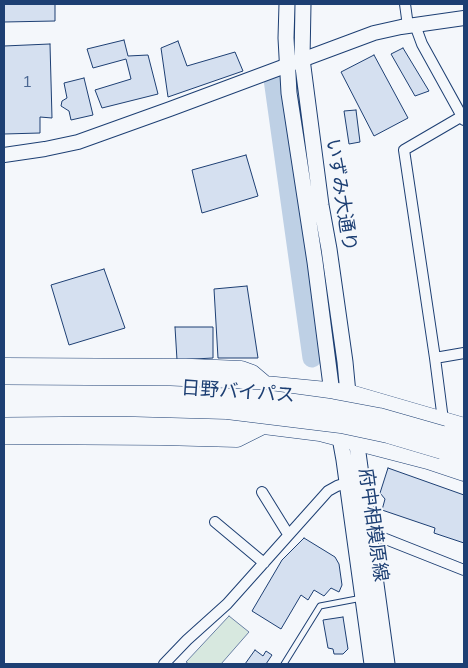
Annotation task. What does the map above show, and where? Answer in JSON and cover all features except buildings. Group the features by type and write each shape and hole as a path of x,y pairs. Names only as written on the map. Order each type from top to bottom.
{"highway":[{"path":"4,367 241,370 252,374 265,384"},
{"path":"4,380 265,384 339,392 442,435 464,427"},
{"name":"日野バイパス","path":"4,394 170,394 265,399 369,415 464,442"},
{"name":"日野バイパス","path":"4,408 117,407 227,410 341,424 388,434 442,435 464,458"},
{"path":"4,420 264,425 320,432 428,460 464,472"},
{"path":"4,436 238,438 264,425"}],"main road":[{"name":"いずみ大通り","path":"287,4 289,92 315,262 339,392"},
{"name":"いずみ大通り","path":"303,4 302,59 319,190 345,362 339,392"},
{"name":"府中相模原線","path":"339,392 339,438 372,664"},
{"name":"府中相模原線","path":"339,392 357,442 387,664"}],"street":[{"path":"404,4 411,26 463,117 404,150 435,358 442,435"},
{"path":"4,155 78,142 170,110 374,33 464,18"},
{"path":"435,358 464,353"},
{"path":"164,664 228,604 328,491 346,483"},
{"path":"262,492 288,534"},
{"path":"215,522 264,563"},
{"path":"368,532 464,570"}],"lane":[{"path":"284,664 320,606 362,597"}],"shaded area":[{"path":"229,616 249,632 221,664 189,664 186,662"}],"waterway":[{"path":"273,79 312,358"}]}
